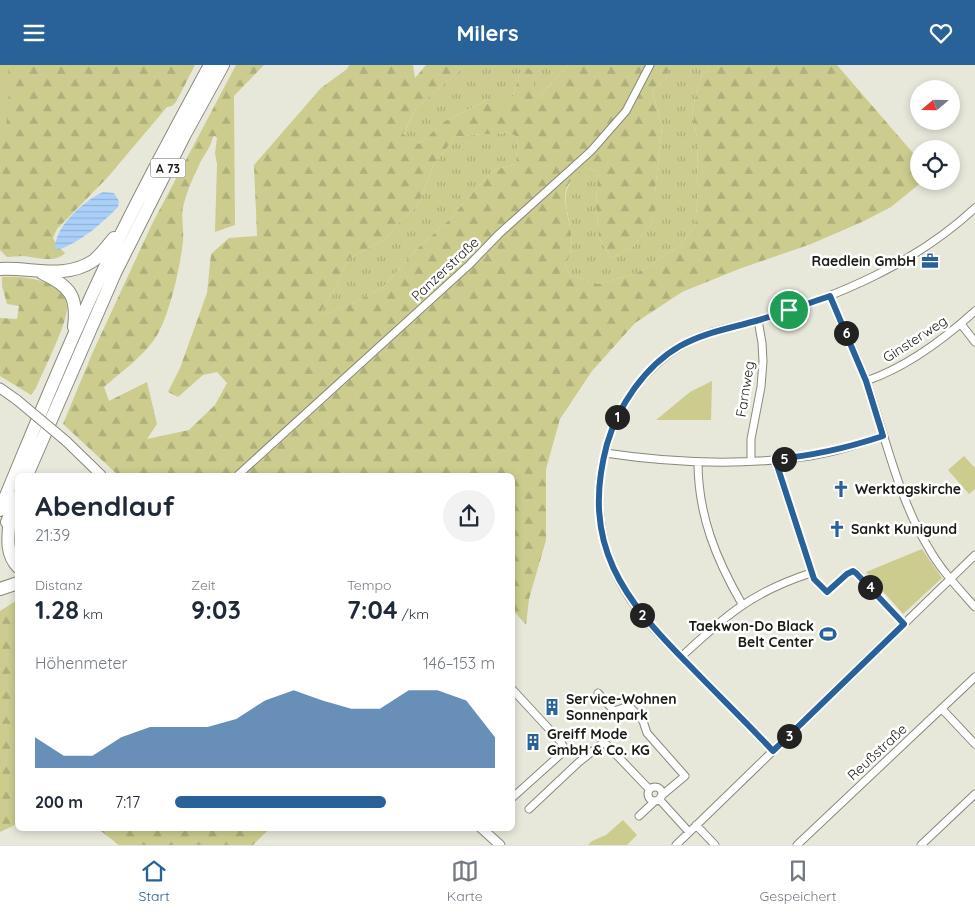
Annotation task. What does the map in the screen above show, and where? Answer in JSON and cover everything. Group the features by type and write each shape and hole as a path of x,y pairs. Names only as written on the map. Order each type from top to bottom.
{"highway":[{"name":"A 73","path":"20,473 72,340 124,227 210,65"},
{"name":"A 73","path":"28,473 115,273 184,136 223,65"},
{"path":"0,269 67,271 93,261 124,227"},
{"path":"40,271 61,283 69,290 73,298 75,316 72,340"},
{"name":"A 73","path":"0,538 5,512 15,486"},
{"name":"A 73","path":"5,512 15,500"},
{"path":"5,512 9,553 12,562 15,564"},
{"path":"0,589 15,584"}],"main road":[{"path":"0,388 66,441 99,473"},
{"path":"484,831 500,845"}],"street":[{"name":"Panzerstraße","path":"240,473 470,265 592,151 626,111 650,65"},
{"path":"773,751 640,613 627,595 612,567 604,540 598,508 598,491 605,453 612,430 622,407 638,384 665,356 678,347 709,333 758,320 830,296 916,254 974,212"},
{"path":"830,296 866,381 902,493 915,523 928,547 950,579 975,607"},
{"name":"Ginsterweg","path":"866,381 907,362 926,350 975,311"},
{"name":"Farnweg","path":"751,461 752,426 761,387 763,361 758,320"},
{"path":"961,324 975,342"},
{"path":"605,453 667,461 751,461 810,456 883,436"},
{"path":"775,459 810,573 814,579 827,592 853,571 904,624"},
{"path":"698,462 700,493 706,524 716,554 742,604"},
{"path":"676,845 975,555"},
{"path":"681,657 717,623 742,604 763,592 810,573"},
{"name":"Reußstraße","path":"797,845 975,677"},
{"path":"515,692 561,742 564,748 562,753 515,794"},
{"path":"598,693 614,711 629,705 643,721 646,733 685,776 639,816"},
{"path":"942,709 975,744"},
{"path":"528,809 579,762 603,743 649,789"},
{"path":"649,789 657,787 661,791 658,799"},
{"path":"649,789 649,799 658,799 689,832"},
{"path":"921,845 975,795"},
{"path":"696,825 714,845"}],"green space":[{"path":"0,65 195,65 176,102 172,106 167,107 107,178 57,229 53,238 65,253 56,258 7,257 0,250"},
{"path":"0,65 8,65 9,89 7,122 0,156"},
{"path":"236,65 264,65 234,96 235,225 215,232 217,164 215,153 217,138 215,136 196,172 182,211 183,241 179,265 169,307 159,331 143,353 104,387 109,401 147,382 157,424 147,439 189,430 215,405 227,383 217,372 203,375 178,397 168,392 180,368 207,293 211,254 229,238 257,236 254,165 321,88 347,69 349,65 413,65 415,78 426,65 466,65 416,108 403,134 419,144 445,121 489,99 512,99 520,73 528,68 535,74 533,94 539,97 568,65 671,65 665,80 654,88 653,94 662,127 655,192 655,218 635,245 612,258 599,238 596,205 598,172 584,167 568,185 565,193 572,244 570,255 565,265 570,275 598,284 637,273 679,247 695,226 698,192 697,137 692,111 699,82 709,65 837,65 910,150 910,190 912,190 891,207 811,244 739,269 682,292 635,323 592,371 560,419 546,469 546,540 529,599 526,625 515,612 515,473 116,473 63,424 92,354 152,224","holes":["507,132 518,137 516,164 494,170 450,219 415,251 382,288 325,315 321,312 334,290 348,259 384,240 401,220 418,206 433,166 455,137"]},
{"path":"466,65 568,65 539,97 532,94 535,74 520,73 512,99 489,99 445,121 419,144 403,135 416,108"},
{"path":"671,65 709,65 699,82 692,111 697,137 698,192 695,226 679,247 637,273 598,284 570,275 565,265 570,255 572,244 566,193 572,180 584,167 598,172 596,205 599,238 612,258 635,245 655,218 655,192 662,127 653,94 654,88 665,80"},
{"path":"507,132 518,137 516,164 494,170 450,219 415,251 382,288 325,315 321,312 334,290 348,259 384,240 401,220 418,206 433,166 455,137"},
{"path":"2,277 21,277 42,281 51,285 59,290 67,307 64,324 36,388 31,395 0,376 0,318 17,319 19,306 7,304 2,286"},
{"path":"712,381 711,420 656,420 690,392"},
{"path":"964,456 975,468 975,489 969,494 948,470"},
{"path":"922,549 942,578 903,614 866,572"},
{"path":"15,601 15,825 0,832 0,611"},
{"path":"623,820 637,835 627,845 588,845 592,841 606,835"},
{"path":"101,831 267,831 253,845 119,845"}],"water":[{"path":"103,192 114,193 119,201 118,207 83,237 66,247 58,250 55,248 56,240 65,223 87,201"}],"place":[{"name":"Raedlein GmbH","path":"930,261"},
{"name":"Werktagskirche","path":"841,489"},
{"name":"Sankt Kunigund","path":"837,529"},
{"name":"Taekwon-Do Black Belt Center","path":"828,634"},
{"name":"Service-Wohnen Sonnenpark","path":"552,707"},
{"name":"Greiff Mode GmbH & Co. KG","path":"533,742"}],"route":[{"path":"830,296 866,381 883,436 810,456 775,459 810,573 827,592 853,571 904,624 773,751 672,649 640,613 627,595 612,567 607,551 600,524 598,491 605,453 617,416 630,394 655,365 678,347 694,339 789,310 830,296"}]}
